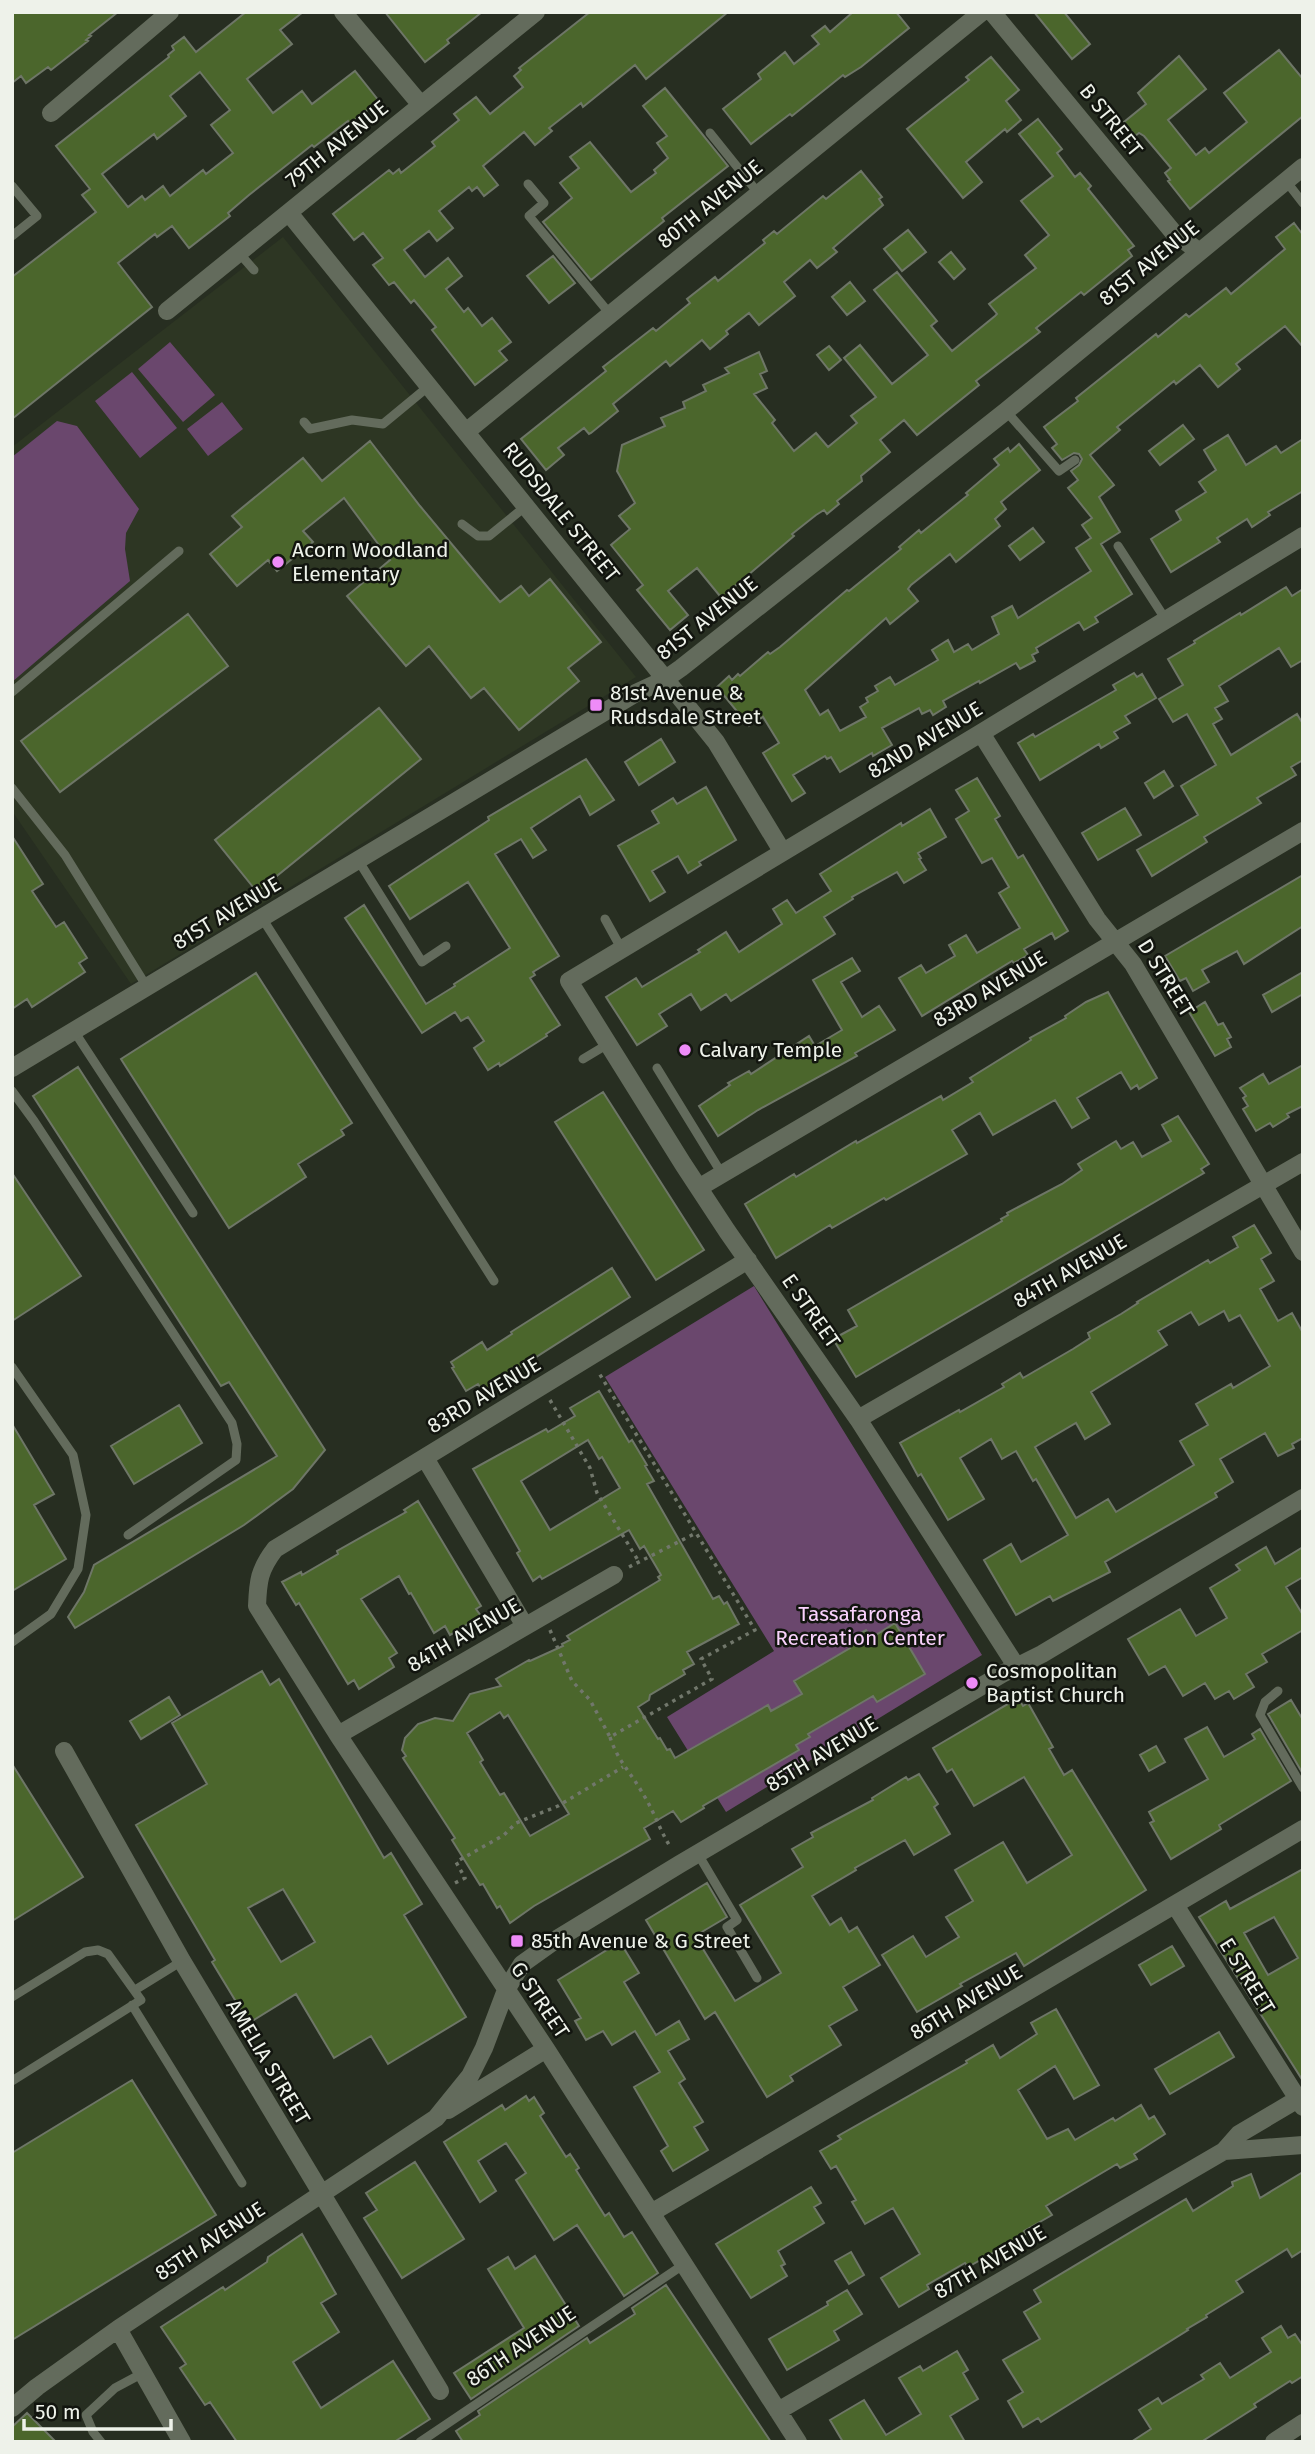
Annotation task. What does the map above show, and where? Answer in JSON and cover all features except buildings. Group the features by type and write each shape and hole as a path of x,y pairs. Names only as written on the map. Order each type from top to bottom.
{"street":[{"path":"51,113 170,12"},
{"path":"343,12 421,105"},
{"name":"79TH AVENUE","path":"167,311 536,12"},
{"name":"80TH AVENUE","path":"467,431 982,12"},
{"name":"B STREET","path":"992,12 1173,232 1198,251"},
{"name":"81ST AVENUE","path":"12,1068 636,692 664,680 1006,411 1303,167"},
{"name":"RUDSDALE STREET","path":"289,213 716,742 782,851"},
{"name":"82ND AVENUE","path":"569,981 1303,536"},
{"name":"D STREET","path":"981,733 1097,919 1133,964 1303,1252"},
{"name":"83RD AVENUE","path":"700,1187 1303,831"},
{"name":"E STREET","path":"569,981 683,1164 858,1419 1016,1667"},
{"name":"84TH AVENUE","path":"858,1419 1303,1162"},
{"name":"83RD AVENUE","path":"258,1581 264,1564 275,1549 748,1260"},
{"path":"425,1458 525,1626"},
{"name":"85TH AVENUE","path":"436,2118 470,2076 484,2048 506,1990 522,1964 556,1939 1303,1498"},
{"name":"84TH AVENUE","path":"338,1734 614,1575"},
{"name":"G STREET","path":"258,1581 257,1606 798,2442"},
{"name":"AMELIA STREET","path":"64,1751 182,1961 440,2391"},
{"name":"86TH AVENUE","path":"651,2213 1303,1829"},
{"name":"E STREET","path":"1175,1905 1301,2103"},
{"name":"85TH AVENUE","path":"12,2408 118,2329 436,2118 546,2049"},
{"name":"87TH AVENUE","path":"778,2411 1224,2151 1239,2134 1301,2103"},
{"name":"87TH AVENUE","path":"1224,2151 1303,2145"},
{"path":"118,2329 181,2442"},
{"path":"1274,2442 1303,2423"}],"lane":[{"path":"710,133 759,194"},
{"path":"1286,181 1303,203"},
{"path":"528,184 544,203 529,216 610,314"},
{"path":"12,186 37,216 12,236"},
{"path":"240,254 254,270"},
{"path":"304,422 310,429 352,420 383,424 429,386"},
{"path":"1006,411 1059,471 1075,460"},
{"path":"462,524 478,536 489,536 527,505"},
{"path":"1118,546 1166,620"},
{"path":"12,692 179,551"},
{"path":"12,788 65,855 147,987"},
{"path":"358,860 422,962 446,946"},
{"path":"262,918 494,1281"},
{"path":"605,919 621,948"},
{"path":"74,1031 193,1213"},
{"path":"583,1059 608,1044"},
{"path":"657,1068 722,1174"},
{"path":"12,1091 232,1423 237,1444 236,1460 128,1535"},
{"path":"12,1367 73,1455 86,1515 78,1569 51,1614 12,1642"},
{"path":"1278,1691 1265,1702 1259,1715 1303,1788"},
{"path":"698,1854 737,1920 727,1927 757,1978"},
{"path":"12,1997 85,1952 98,1950 108,1954 141,2000 12,2081"},
{"path":"135,1990 182,1961"},
{"path":"132,2005 243,2183"},
{"name":"86TH AVENUE","path":"419,2442 683,2265"},
{"path":"101,2442 93,2432 86,2415 115,2388 143,2373"}],"path":[{"path":"589,1357 755,1630 701,1659 712,1679 610,1737"},
{"path":"542,1386 590,1468 597,1493 639,1562"},
{"path":"614,1575 696,1533"},
{"path":"544,1616 572,1681 590,1700 623,1767 644,1794 659,1828 680,1864"},
{"path":"442,1892 464,1878 456,1862 504,1835 516,1823 558,1807 623,1767"}],"shaded area":[{"name":"Acorn Woodland Elementary","path":"283,237 636,677 131,984 12,811 12,447"}],"green space":[{"path":"170,342 215,395 183,422 138,369"},
{"path":"132,372 177,428 140,458 95,401"},
{"path":"222,402 243,429 208,456 187,429"},
{"path":"57,421 77,426 139,509 126,533 125,549 130,581 12,682 12,457"},
{"name":"Tassafaronga Recreation Center","path":"754,1286 982,1655 726,1812 667,1717 774,1651 605,1377"}],"place":[{"name":"Acorn Woodland Elementary","path":"278,562"},
{"name":"81st Avenue & Rudsdale Street","path":"596,705"},
{"name":"Calvary Temple","path":"685,1050"},
{"name":"Cosmopolitan Baptist Church","path":"972,1683"},
{"name":"85th Avenue & G Street","path":"517,1941"}]}
